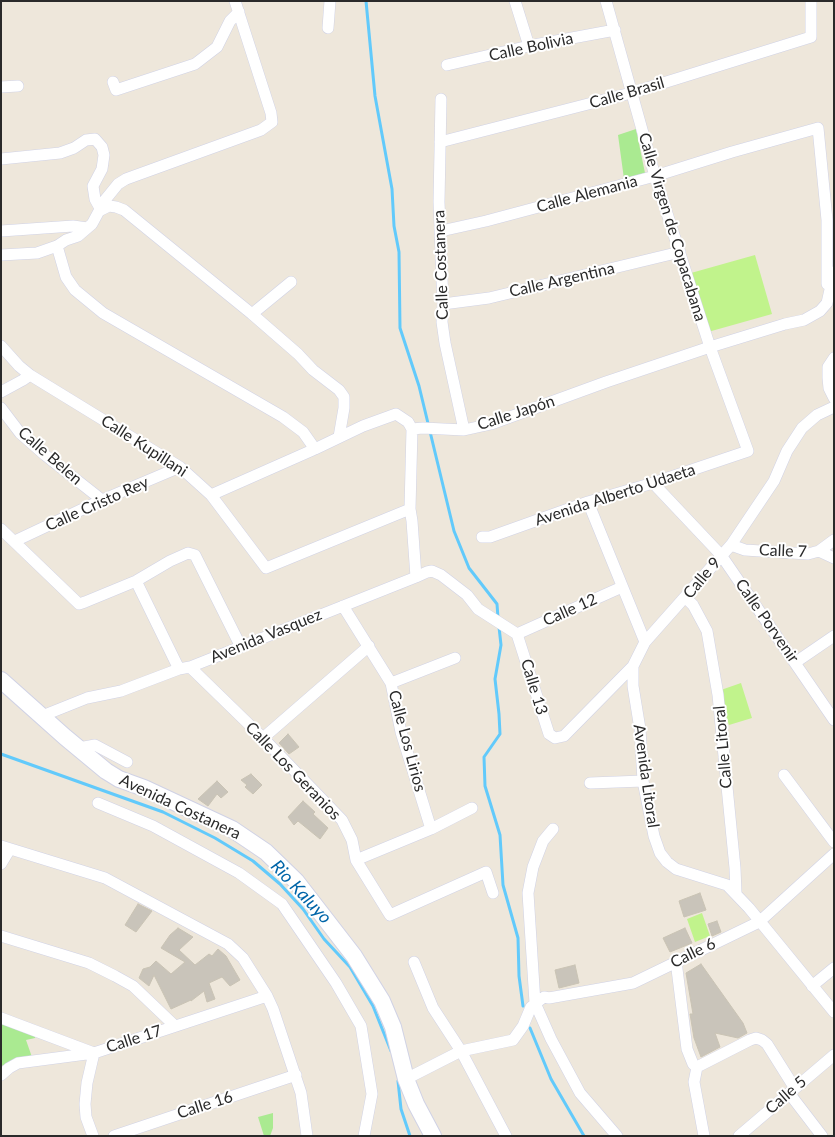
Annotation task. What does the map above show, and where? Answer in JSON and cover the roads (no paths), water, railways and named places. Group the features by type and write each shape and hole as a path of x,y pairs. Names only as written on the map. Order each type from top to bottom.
{"main road":[{"name":"Avenida Costanera","path":"1,680 106,771 119,779 144,788 232,829 266,852 296,881 354,956 382,1001 393,1027 406,1079 416,1104 434,1136"}],"street":[{"path":"328,28 330,1"},
{"path":"515,1 529,46"},
{"name":"Calle Brasil","path":"440,142 631,93 812,37 811,1"},
{"name":"Calle Virgen de Copacabana","path":"608,2 631,93 655,176 710,347 748,450"},
{"path":"113,82 116,90 195,64 217,47 237,7"},
{"path":"1,255 37,253 78,236 92,224 105,200 118,184 126,179 261,130 272,122 271,113 237,7"},
{"name":"Calle Bolivia","path":"447,65 529,46 615,30"},
{"path":"1,87 18,86"},
{"name":"Calle Costanera","path":"441,99 439,202 442,322 461,429"},
{"name":"Calle Alemania","path":"441,231 486,221 655,176 818,128 827,220 827,303"},
{"path":"1,159 60,153 74,148 86,140 95,138 102,148 104,155 102,169 93,186 95,199 101,210"},
{"path":"101,210 109,206 116,206 124,210 252,314 298,354 313,370 339,390 344,397 339,437"},
{"path":"1,231 73,226 87,228"},
{"path":"57,246 66,277 75,290 103,313 283,417 303,432 315,449"},
{"name":"Calle Argentina","path":"443,304 488,298 680,252"},
{"path":"827,303 834,272"},
{"path":"252,314 290,282"},
{"name":"Calle Japón","path":"417,428 461,429 491,424 710,347 804,320 820,311 827,303"},
{"name":"Calle Kupillani","path":"1,346 30,375 180,467 211,495 266,568 410,509"},
{"path":"834,358 828,366 829,388 834,398"},
{"path":"1,392 30,375"},
{"name":"Calle 9","path":"555,738 564,736 633,666 645,642 689,601 774,481 787,451 802,428 817,415 834,407"},
{"name":"Calle Belen","path":"1,408 20,433 102,500"},
{"path":"211,495 339,437 396,414 417,428 410,509 416,578"},
{"name":"Avenida Alberto Udaeta","path":"482,537 490,537 588,502 653,483 748,450"},
{"name":"Calle Cristo Rey","path":"15,542 102,500 180,467"},
{"name":"Calle Porvenir","path":"653,483 721,555 834,720"},
{"path":"588,502 645,642"},
{"path":"1,529 79,604 136,581 170,561 188,554 195,555 241,647"},
{"path":"819,551 834,540"},
{"name":"Calle 7","path":"730,545 745,550 808,554 819,551 834,558"},
{"name":"Avenida Vasquez","path":"42,716 87,698 121,691 241,647 432,571 441,575 467,595 478,609 517,634"},
{"name":"Calle Los Geranios","path":"136,581 184,668 263,738 342,820 352,840 356,860 390,915 486,872 493,893"},
{"name":"Calle 12","path":"517,634 622,587"},
{"name":"Calle Litoral","path":"689,601 707,631 718,694 736,893"},
{"name":"Calle Los Lirios","path":"343,606 391,683 401,732 431,829"},
{"name":"Calle 13","path":"517,634 549,734 555,738"},
{"path":"796,662 834,636"},
{"path":"263,738 368,646"},
{"path":"391,683 455,658"},
{"name":"Avenida Litoral","path":"633,666 633,686 640,729 643,780 654,836 660,853 676,869 727,885 736,893 834,1012"},
{"path":"79,748 95,745 127,762"},
{"path":"784,775 834,842"},
{"path":"590,783 643,780"},
{"path":"98,803 153,826 231,868 282,904 336,983 361,1026 372,1094 364,1136"},
{"path":"356,860 431,829 472,808"},
{"path":"554,829 543,841 533,867 528,893 533,1005 580,1093 617,1136"},
{"path":"1,864 5,847 104,878 228,944 243,958 267,996 296,1075 301,1093 307,1136"},
{"name":"Calle 6","path":"533,1005 544,996 549,998 633,983 759,922 834,854"},
{"path":"1,936 89,963 115,976 133,986 175,1026"},
{"path":"676,961 687,1049 697,1067"},
{"path":"414,962 433,1008 461,1051 506,1136"},
{"path":"812,986 834,968"},
{"name":"Calle 17","path":"1,1075 18,1063 94,1053 267,996"},
{"path":"406,1079 461,1051 513,1040 523,1026 533,1005"},
{"path":"1,1018 94,1053 87,1083 85,1104 86,1117 92,1136"},
{"path":"697,1067 750,1040 756,1038 762,1040 767,1044 792,1090 822,1136"},
{"name":"Calle 5","path":"739,1136 834,1055"},
{"path":"697,1067 694,1082 704,1136"},
{"name":"Calle 16","path":"114,1136 296,1075"}],"waterway":[{"path":"366,1 375,96 392,189 394,226 399,252 400,328 419,386 454,531 469,568 497,604 498,618"},
{"path":"499,627 501,645 495,679 500,734 484,757 485,786 500,835 503,885 518,938 519,976 523,1006"},
{"name":"Rio Kaluyo","path":"1,754 163,812 215,838 253,861 280,884 303,909 324,939 350,967 373,1006 391,1051"},
{"path":"530,1028 551,1079 584,1136"},
{"name":"Rio Kaluyo","path":"398,1081 401,1109 410,1136"}]}
